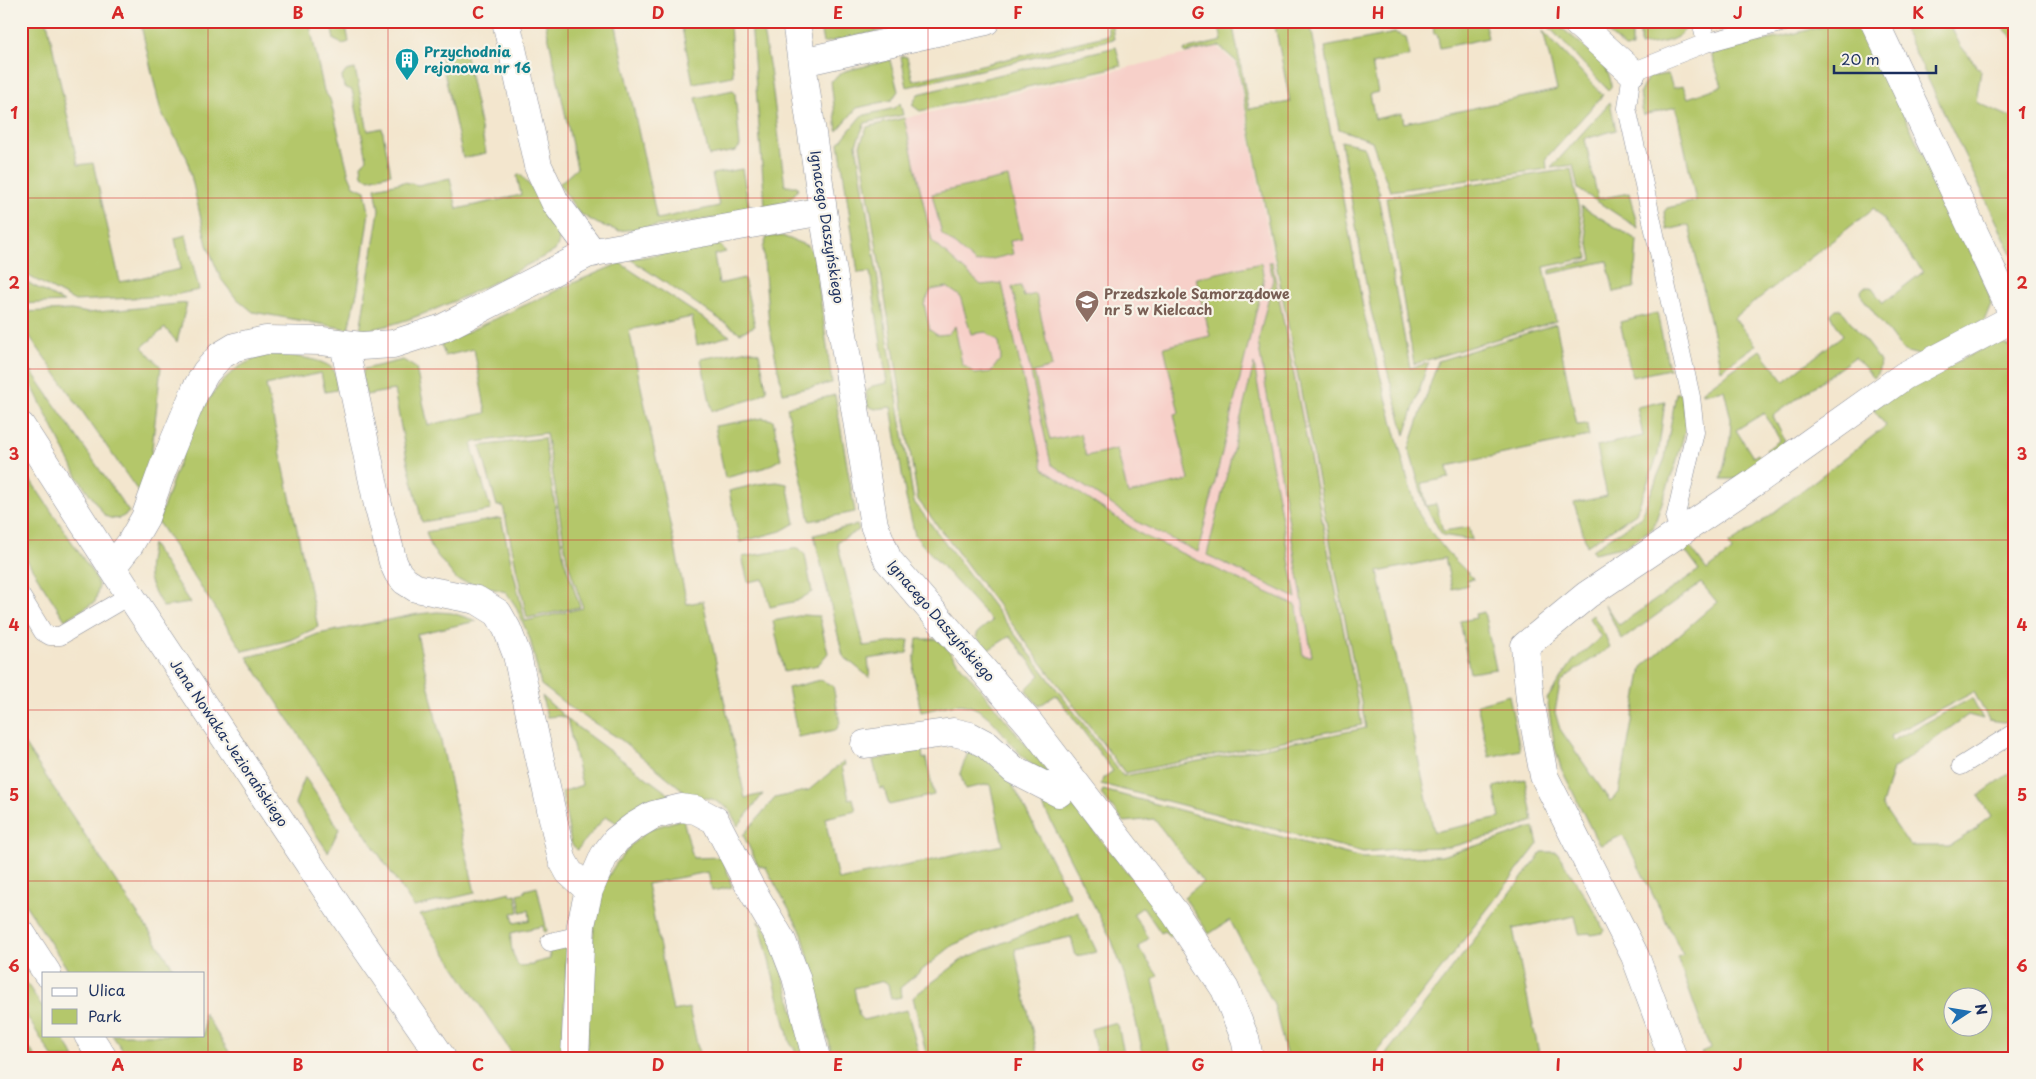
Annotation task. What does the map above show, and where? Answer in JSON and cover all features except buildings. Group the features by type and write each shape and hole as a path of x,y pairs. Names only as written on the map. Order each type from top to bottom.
{"street":[{"path":"506,21 538,166 552,197 593,253"},
{"name":"Ignacego Daszyńskiego","path":"796,21 823,212 874,525 888,560 1030,724 1175,913 1225,989 1245,1038 1249,1058"},
{"path":"802,62 986,21"},
{"path":"1575,21 1632,72"},
{"path":"1672,1058 1635,956 1544,776 1530,700 1525,646 1587,595 1755,482 1904,376 2014,319 1874,21"},
{"path":"112,567 130,544 145,518 163,468 196,389 206,372 220,356 235,347 266,340 296,339 361,346 384,345 437,330 593,253 823,212"},
{"path":"344,344 378,505 393,562 405,581 416,588 477,600 498,613 507,629 517,655 562,859 569,872 589,890"},
{"name":"Jana Nowaka-Jeziorańskiego","path":"21,426 130,595 343,914 442,1058"},
{"path":"864,744 953,732 970,736 987,745 1014,770 1059,793 1073,780"},
{"path":"575,1058 581,925 589,890 604,856 616,840 633,826 653,815 681,808 696,810 715,820 749,885 782,941 796,977 816,1058"},
{"path":"21,933 46,972"},
{"path":"89,1036 103,1058"}],"lane":[{"path":"1701,21 1706,43"},
{"path":"1681,531 1675,519 1695,432 1691,397 1627,108 1632,72 1706,43 1788,21"},
{"path":"21,596 43,632 50,636 60,636 130,595"},
{"path":"1961,766 2015,732"},
{"path":"550,942 581,935"}],"shaded area":[{"name":"Przedszkole Samorządowe nr 5 w Kielcach","path":"1217,47 1236,64 1362,725 1125,773 918,500 860,145 867,127"}],"green space":[{"path":"21,21 47,21 78,165 93,163 120,282 181,269 175,238 186,235 199,290 168,296 75,301 21,272"},
{"path":"140,21 309,21 324,91 330,99 349,175 354,186 365,191 369,212 358,289 348,329 253,312 235,297 221,279 207,245 187,158 161,112"},
{"path":"337,21 345,21 349,42 343,44 334,40 332,30 338,26"},
{"path":"545,21 615,21 657,219 719,206 712,174 742,169 749,207 745,214 619,231 598,224 579,213 559,184 577,168"},
{"path":"712,21 730,22 733,76 693,83 682,28"},
{"path":"751,21 761,21 770,69 785,186 797,186 798,189 788,200 765,206"},
{"path":"819,21 839,21 841,28 879,21 880,31 823,43"},
{"path":"1106,21 1111,21 1114,39 907,87 901,57 903,56 907,57 913,81 1109,35"},
{"path":"1218,21 1232,21 1249,109 1290,102 1274,21 1310,21 1365,318 1409,484 1419,514 1431,532 1446,551 1474,579 1467,580 1468,585 1452,589 1445,558 1378,572 1434,832 1500,818 1494,787 1525,779 1533,821 1503,833 1450,847 1405,848 1363,852 1101,784 1103,778 1113,771 1056,695 1039,706 1026,691 1040,675 1010,636 988,650 976,637 978,632 992,621 915,535 906,498 891,407 875,409 868,406 866,392 872,386 887,383 870,272 858,273 839,143 861,116 895,108 900,103 903,115 865,123 856,144 914,502 1123,776 1366,728 1237,62 1219,46 1185,53 1184,50 1222,41"},
{"path":"1448,21 1484,21 1488,38 1440,48 1437,34 1434,34 1433,25"},
{"path":"1539,21 1554,21 1590,51 1606,69 1611,87 1608,90 1548,26"},
{"path":"1595,21 1632,21 1632,47 1625,48"},
{"path":"1640,21 1688,21 1686,28 1676,38 1640,46"},
{"path":"1713,21 1746,21 1718,27"},
{"path":"1845,21 1852,22 1861,27 1972,255 1989,294 1991,304 1984,321 1919,355 1904,351 1862,297 1861,291 1864,287 1871,287 1883,303 1923,272 1874,208 1734,318 1756,345 1721,370 1689,225 1667,230 1664,212 1667,208 1696,201 1676,107 1643,115 1640,92 1648,77 1668,74 1673,88 1683,86 1688,98 1722,86 1711,54"},
{"path":"1900,21 1948,21 1960,45 1981,71 1976,102 2015,119 2015,260"},
{"path":"1999,21 2015,21 2015,40 2002,27"},
{"path":"1543,31 1603,95 1546,158 1547,169 1390,191 1372,141 1339,129 1325,47 1395,33 1406,37 1410,56 1372,64 1378,92 1370,94 1375,119 1402,113 1404,123 1557,90"},
{"path":"1116,47 1121,66 920,111 912,105 918,94"},
{"path":"458,49 466,56 486,153 463,158 440,53"},
{"path":"890,60 898,91 892,100 857,108 837,131 831,81 845,71"},
{"path":"355,69 368,131 382,128 391,174 369,179 362,176 361,165 367,159 352,90 344,87 342,77 346,71"},
{"path":"733,90 740,146 736,151 709,156 696,98"},
{"path":"1610,102 1616,130 1585,139 1598,199 1629,193 1638,228 1578,189 1573,165 1551,168"},
{"path":"904,118 932,241 981,285 1002,283 1043,469 1144,536 1297,606 1303,656 1312,656 1258,342 1273,279 1269,262 1272,262 1362,725 1125,773 918,500 860,145 867,127","holes":["947,287 960,296 971,334 986,332 999,342 1001,358 991,372 975,374 962,364 955,326 948,334 937,335 930,330 924,304 931,290"]},
{"path":"1341,141 1363,146 1380,194 1378,195 1410,368 1428,363 1405,435 1371,311"},
{"path":"1571,169 1588,258 1544,267 1556,321 1414,364 1386,197"},
{"path":"520,174 554,218 560,236 555,251 485,287 434,310 409,319 360,331 379,210 375,188 404,182 418,185 450,178 457,209 521,195 517,176"},
{"path":"1008,177 1022,239 1010,241 1013,254 976,263 942,234 932,194"},
{"path":"1581,206 1637,240 1634,288 1614,292 1607,261 1550,274 1550,270 1592,260"},
{"path":"782,236 808,246 814,253 832,383 783,393 769,325 763,248 767,237"},
{"path":"720,245 726,252 714,255 719,284 744,278 755,326 740,333 630,259"},
{"path":"620,263 730,336 697,345 692,317 629,330 687,604 703,601 745,798 763,794 738,826 728,808 712,799 689,795 620,739 575,711 541,685 530,639 515,605 506,592 457,580 432,549 426,532 501,518 525,621 583,608 567,560 546,433 475,442 472,445 473,451 491,510 422,522 407,459 394,390 366,395 362,376 364,369 403,360 416,368 428,425 486,413 474,349 445,356 441,344"},
{"path":"1261,263 1264,279 1198,552 1139,523 1051,464 1012,287 1021,286 1024,297 1036,294 1052,367 1034,372 1050,440 1080,434 1086,456 1117,449 1128,494 1189,480 1174,414 1179,413 1164,347 1210,336 1196,278"},
{"path":"21,279 64,302 21,304"},
{"path":"187,303 177,342 165,328 142,347 161,367 149,471 140,494 21,324 21,312 71,310 88,313"},
{"path":"1836,309 1840,309 1844,313 1876,355 1880,362 1878,374 1874,378 1855,357 1773,416 1785,441 1780,445 1781,447 1770,455 1766,450 1780,440 1764,413 1736,430 1753,457 1758,454 1764,462 1739,479 1721,479 1730,439 1731,419 1724,390 1703,394 1703,391 1760,350 1784,381 1843,335 1832,318 1831,314"},
{"path":"1657,313 1669,369 1632,377 1620,322"},
{"path":"1556,324 1577,425 1587,424 1589,436 1447,466 1449,478 1422,483 1426,506 1436,504 1443,531 1469,527 1472,540 1442,535 1425,505 1409,449 1438,361"},
{"path":"2000,342 2015,349 2015,721 1989,720 1974,692 1890,736 1892,741 1972,698 1983,719 1968,715 1893,769 1882,805 1910,846 1949,846 1978,828 1991,816 1978,796 2014,770 2015,766 2015,1058 1703,1058 1701,1053 1710,1049 1677,957 1683,955 1623,835 1601,845 1598,843 1561,768 1555,748 1547,699 1573,661 1601,637 1589,618 1593,615 1610,647 1570,674 1560,684 1555,712 1560,729 1610,801 1619,793 1642,667 1717,602 1701,583 1622,640 1605,605 1619,625 1699,570 1683,548 1688,544 1707,570 1732,551 1729,544 1760,523 1886,426 1873,409 1898,392 1992,344"},
{"path":"749,350 759,353 767,391 753,399 712,411 701,359"},
{"path":"271,354 315,360 330,367 335,375 337,390 325,392 321,373 266,385 318,627 290,640 243,651 158,522 188,439 209,399 222,382 236,369 253,360"},
{"path":"1254,364 1296,598 1207,555"},
{"path":"30,369 129,512 123,516 115,519 105,516 77,476 24,370"},
{"path":"1676,393 1680,393 1687,424 1676,463 1653,528 1626,546 1594,553 1592,550 1641,517 1665,458"},
{"path":"835,395 855,512 810,521 787,407"},
{"path":"1665,401 1658,455 1636,513 1587,546 1574,503 1607,496 1597,446 1643,436 1637,407"},
{"path":"763,418 773,420 781,459 767,467 725,478 715,426"},
{"path":"544,438 564,559 580,607 527,618 503,506 497,506 480,446"},
{"path":"21,466 94,575 99,586 95,602 65,620 21,551"},
{"path":"777,482 787,484 795,523 781,531 740,542 729,491 758,484"},
{"path":"857,525 859,530 837,542 864,646 909,640 907,653 868,659 870,678 843,656 814,535"},
{"path":"152,544 190,603 163,607 150,583 148,570"},
{"path":"799,548 805,555 812,592 797,601 770,607 763,579 748,582 742,557"},
{"path":"437,612 452,613 477,621 417,634 475,893 414,907 247,657 281,649 318,634"},
{"path":"1484,612 1496,669 1470,673 1460,621 1476,618 1475,614"},
{"path":"803,615 819,616 828,653 818,665 784,672 773,621"},
{"path":"917,639 936,639 943,644 1051,775 1038,769 1026,760 989,717 978,710 961,704 921,712 913,672"},
{"path":"821,680 833,686 840,723 836,730 798,737 788,688"},
{"path":"1509,695 1520,750 1489,757 1477,704"},
{"path":"542,696 573,724 670,795 641,803 617,823 606,816 577,850 571,843 562,792 582,785 567,719 560,716 547,717"},
{"path":"21,739 176,972 69,972 21,898"},
{"path":"971,745 1009,781 1016,791 1070,896 953,945 900,988 901,997 891,999 888,984 884,981 854,988 859,1016 863,1020 907,1010 920,1058 833,1058 812,973 806,970 804,965 809,960 802,933 766,868 758,865 743,835 775,798 809,790 844,761 845,765 842,766 849,799 853,798 856,811 825,818 838,880 1003,845 990,784 965,789 960,773"},
{"path":"922,750 923,759 926,758 934,795 889,805 884,788 880,789 873,760"},
{"path":"305,777 339,829 328,852 295,803"},
{"path":"1103,790 1362,858 1441,856 1534,827 1538,844 1372,1058 1287,1058 1274,1005 1230,920 1209,934 1184,897 1203,882 1154,819 1124,822 1101,794"},
{"path":"1038,796 1070,804 1075,808 1145,894 1174,934 1169,937 1165,931 1161,933 1143,907 1133,914 1149,938 1138,947 1158,976 1153,980 1171,1058 1144,1058 1127,982 1112,941"},
{"path":"683,819 693,858 723,857 732,887 712,891 708,872 647,884 673,1011 689,1008 700,1058 586,1058 592,946 598,893 615,865 631,845 649,829"},
{"path":"1542,852 1557,852 1597,915 1604,931 1591,935 1590,933 1579,934 1575,916 1513,929 1540,1058 1383,1058"},
{"path":"537,887 547,931 544,932 543,926 511,933 511,945 519,966 533,965 534,963 550,959 549,948 567,946 562,1058 515,1058 420,915 510,892 511,895 516,894 519,912 512,913 514,923 530,920 529,910 521,912 518,894"},
{"path":"1078,912 1097,952 1076,956 1071,937 1015,949 1038,1058 927,1058 913,997 963,959"},
{"path":"759,921 772,937 807,1058 801,1058 790,1043"},
{"path":"21,975 42,1006 42,1036 62,1036 75,1058 53,1058 21,1007"},
{"path":"205,1015 233,1058 128,1058 113,1036 205,1036"},
{"path":"1113,1023 1118,1025 1125,1058 1098,1058 1091,1029"},
{"path":"21,1035 36,1058 21,1058"}],"place":[{"name":"Przychodnia rejonowa nr 16","path":"407,81"},
{"name":"Przedszkole Samorządowe nr 5 w Kielcach","path":"1087,323"}]}
